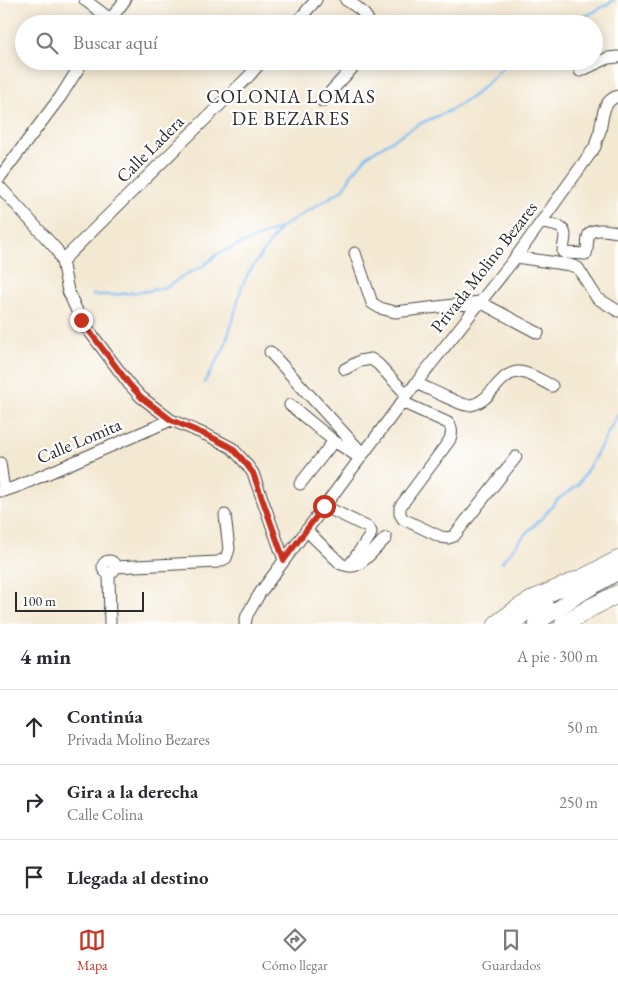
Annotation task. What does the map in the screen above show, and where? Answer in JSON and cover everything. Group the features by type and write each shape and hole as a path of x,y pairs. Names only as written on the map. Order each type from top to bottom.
{"highway":[{"path":"497,624 536,598 585,577 618,560"},
{"path":"564,624 618,594"}],"main road":[{"path":"536,624 575,597 618,572"},
{"path":"513,624 585,577"},
{"path":"547,624 618,585"}],"street":[{"path":"85,0 101,15"},
{"path":"113,15 125,0"},
{"path":"303,15 316,0"},
{"path":"346,0 358,7 364,15"},
{"path":"603,60 618,56"},
{"path":"0,177 61,96 77,70"},
{"name":"Calle Ladera","path":"62,261 254,70"},
{"path":"322,101 351,70"},
{"name":"Privada Molino Bezares","path":"245,624 247,614 260,593 306,530 416,383 516,257 595,147 604,107 613,97 618,96"},
{"path":"0,187 57,250 62,261 68,291 81,320 129,384 141,397 171,420 232,448 253,473 284,560"},
{"path":"540,224 560,227 564,231 563,252 565,253 586,254 590,231 618,232"},
{"path":"355,253 372,303 380,308 395,312 480,302 538,333"},
{"path":"516,257 570,265 578,268 597,298 618,311"},
{"path":"270,352 362,456"},
{"path":"345,369 360,361 371,359 378,364 405,398 448,423 452,428 449,441 400,507 400,514 403,519 441,537 448,538 454,536 516,457"},
{"path":"416,383 464,405 482,402 512,373 521,372 552,386"},
{"path":"290,405 334,441 362,456"},
{"name":"Calle Lomita","path":"2,491 21,485 171,420"},
{"path":"300,484 334,441"},
{"path":"0,463 2,491"},
{"path":"324,506 369,528 371,532 349,566"},
{"path":"110,624 112,570 218,562 226,558 229,549 225,515"},
{"path":"306,530 341,564 349,566 355,566 363,561 386,538"}],"waterway":[{"path":"587,15 614,0"},
{"path":"92,295 112,295 167,287 181,277 203,266 219,253 280,228 344,189 351,175 368,155 419,124 449,111 473,96 500,70"},
{"path":"204,383 224,348 241,288 249,272 280,229"},
{"path":"502,562 557,500 578,485 618,414"}],"district":[{"name":"COLONIA LOMAS DE BEZARES","path":"291,107"}],"route":[{"path":"81,320 141,397 171,420 232,448 243,460 253,473 284,560 324,506"}]}
